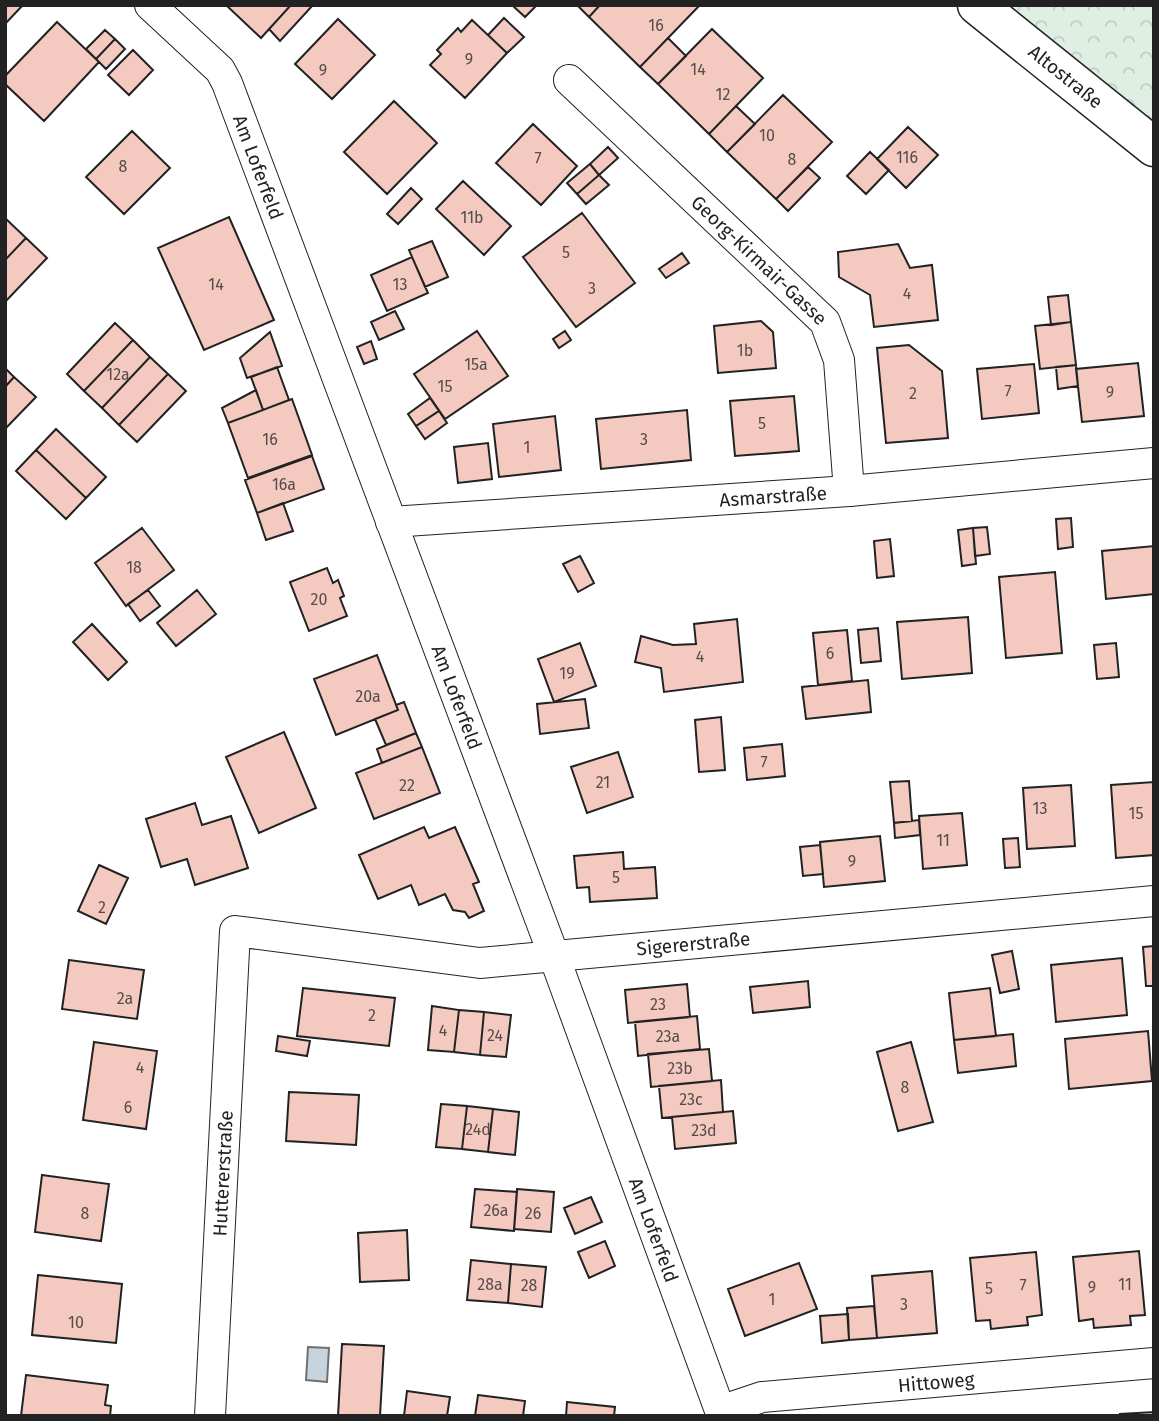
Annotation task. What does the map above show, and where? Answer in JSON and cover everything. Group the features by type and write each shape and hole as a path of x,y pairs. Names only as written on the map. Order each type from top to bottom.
{"main road":[{"name":"Altostraße","path":"977,5 1154,147"}],"street":[{"name":"Am Loferfeld","path":"150,5 220,70 227,83 554,956 721,1413"},
{"name":"Georg-Kirmair-Gasse","path":"569,80 825,322 839,360 849,491"},
{"name":"Asmarstraße","path":"391,522 849,491 1154,463"},
{"name":"Sigererstraße","path":"235,931 480,963 1154,901"},
{"name":"Huttererstraße","path":"210,1416 235,931"},
{"name":"Hittoweg","path":"721,1413 762,1396 1154,1363"}],"green space":[{"path":"992,5 1154,5 1154,132"}],"shaded area":[{"path":"308,1347 329,1348 327,1382 306,1380"}],"building":[{"path":"5,5 23,5 5,24"},
{"path":"226,5 291,5 261,38"},
{"path":"291,5 313,5 280,41 269,29"},
{"path":"512,5 537,5 525,17"},
{"path":"577,5 600,5 589,17"},
{"path":"600,5 698,7 640,67 589,17"},
{"path":"504,18 524,37 507,53 488,35"},
{"path":"338,19 375,55 332,99 295,64"},
{"path":"472,20 507,53 465,98 430,65 441,54 437,50 458,28 461,32"},
{"path":"57,22 99,62 44,121 5,84 5,76"},
{"path":"712,29 763,78 709,134 658,84"},
{"path":"105,30 115,39 96,59 86,49"},
{"path":"668,38 686,56 658,84 640,67"},
{"path":"115,39 125,49 106,69 96,59"},
{"path":"133,50 153,70 129,95 108,75"},
{"path":"783,95 832,142 776,199 727,152"},
{"path":"394,101 437,143 387,194 344,152"},
{"path":"736,106 755,124 727,152 709,134"},
{"path":"533,124 577,166 541,205 496,163"},
{"path":"908,127 938,155 906,188 877,159"},
{"path":"132,131 170,168 124,214 86,177"},
{"path":"608,147 618,158 599,175 590,164"},
{"path":"870,152 889,170 866,194 847,176"},
{"path":"590,164 599,175 577,194 567,183"},
{"path":"808,167 820,178 788,211 776,199"},
{"path":"599,175 609,185 586,204 577,194"},
{"path":"463,181 511,226 484,255 436,209"},
{"path":"411,188 422,199 398,224 387,214"},
{"path":"582,213 635,283 576,327 523,257"},
{"path":"229,217 274,320 204,350 158,248"},
{"path":"5,218 26,238 5,260"},
{"path":"26,238 47,258 5,302 5,260"},
{"path":"432,241 448,277 425,287 409,250"},
{"path":"898,244 910,268 932,265 938,320 874,327 870,295 839,277 838,252"},
{"path":"682,253 689,263 666,278 659,269"},
{"path":"412,257 428,293 387,311 371,275"},
{"path":"1068,295 1071,322 1051,325 1048,297"},
{"path":"395,311 404,329 379,340 371,322"},
{"path":"761,321 773,332 776,368 718,373 714,326"},
{"path":"1071,322 1076,365 1040,369 1035,326"},
{"path":"115,323 133,340 84,391 67,374"},
{"path":"477,331 508,376 445,419 414,374"},
{"path":"565,331 571,340 559,348 553,339"},
{"path":"270,332 282,366 247,378 240,358"},
{"path":"133,340 150,357 102,408 84,391"},
{"path":"371,341 377,359 364,364 357,347"},
{"path":"909,345 942,371 948,438 886,443 877,348"},
{"path":"150,357 168,374 119,425 102,408"},
{"path":"1138,363 1144,416 1082,422 1076,369"},
{"path":"1034,364 1039,413 982,419 977,369"},
{"path":"1076,365 1078,386 1058,389 1056,367"},
{"path":"277,367 289,400 263,410 251,377"},
{"path":"5,368 14,377 5,387"},
{"path":"168,374 186,391 137,442 119,425"},
{"path":"14,377 36,397 5,429 5,387"},
{"path":"256,390 263,410 228,423 222,408"},
{"path":"794,396 799,451 735,456 730,401"},
{"path":"430,398 439,411 416,426 408,414"},
{"path":"292,399 312,455 248,478 228,423"},
{"path":"687,410 691,460 601,469 596,419"},
{"path":"439,411 447,423 425,439 416,426"},
{"path":"555,416 561,470 499,477 493,424"},
{"path":"56,429 106,477 86,498 36,450"},
{"path":"488,443 492,479 458,483 454,447"},
{"path":"36,450 86,498 66,519 16,471"},
{"path":"312,456 324,489 257,513 245,480"},
{"path":"283,503 293,531 266,540 257,513"},
{"path":"1071,518 1073,547 1058,549 1056,519"},
{"path":"987,527 990,554 975,556 973,528"},
{"path":"142,528 174,570 126,606 95,563"},
{"path":"973,528 976,564 962,566 958,530"},
{"path":"890,539 894,576 877,578 874,541"},
{"path":"1154,546 1154,594 1106,599 1102,551"},
{"path":"580,556 594,583 578,592 563,564"},
{"path":"327,568 333,583 338,580 344,596 340,598 347,616 309,631 290,582"},
{"path":"1055,572 1062,653 1006,658 999,577"},
{"path":"148,590 160,606 140,621 128,604"},
{"path":"197,590 216,614 176,646 157,623"},
{"path":"968,617 972,673 902,679 897,622"},
{"path":"737,619 743,682 664,692 661,668 635,662 641,636 673,645 696,644 694,624"},
{"path":"92,624 127,662 108,680 73,642"},
{"path":"878,628 881,661 861,663 858,630"},
{"path":"847,630 852,681 818,685 813,633"},
{"path":"580,643 596,686 554,702 538,659"},
{"path":"1116,643 1119,677 1097,679 1094,645"},
{"path":"377,655 398,710 336,735 314,679"},
{"path":"868,680 871,712 806,719 802,687"},
{"path":"585,699 589,728 540,734 537,704"},
{"path":"404,702 416,733 386,745 375,719 398,710 396,705"},
{"path":"721,717 725,770 699,772 695,720"},
{"path":"284,732 316,808 259,833 226,757"},
{"path":"416,733 422,747 382,763 377,749"},
{"path":"782,744 785,776 747,780 744,748"},
{"path":"422,747 440,793 374,819 356,773"},
{"path":"618,752 633,797 587,813 571,767"},
{"path":"909,781 912,821 894,823 890,782"},
{"path":"1154,782 1154,855 1116,858 1111,785"},
{"path":"1071,785 1075,846 1027,849 1023,788"},
{"path":"195,803 202,825 231,816 248,868 195,885 187,859 161,867 146,819"},
{"path":"962,813 967,865 923,869 919,816"},
{"path":"919,820 920,835 895,838 894,823"},
{"path":"424,827 429,838 455,827 479,882 473,884 484,911 469,918 465,912 453,910 445,894 419,905 411,885 378,899 359,855"},
{"path":"880,836 885,881 824,887 820,842"},
{"path":"1018,838 1020,867 1005,868 1003,839"},
{"path":"820,845 823,874 803,876 800,847"},
{"path":"623,852 624,869 655,867 657,898 590,902 589,887 577,888 574,856"},
{"path":"99,865 128,878 106,924 78,911"},
{"path":"1154,946 1154,986 1146,986 1143,947"},
{"path":"1012,951 1019,989 1000,993 992,955"},
{"path":"1122,958 1127,1015 1056,1022 1051,965"},
{"path":"69,960 144,970 137,1019 62,1009"},
{"path":"808,981 810,1007 753,1013 750,987"},
{"path":"687,984 690,1017 628,1023 625,990"},
{"path":"303,988 395,998 389,1046 297,1036"},
{"path":"990,988 996,1036 954,1040 949,993"},
{"path":"432,1006 459,1010 454,1052 428,1050"},
{"path":"459,1010 484,1012 480,1055 454,1052"},
{"path":"484,1012 511,1015 506,1057 480,1055"},
{"path":"697,1016 700,1049 638,1056 635,1022"},
{"path":"1148,1031 1152,1081 1069,1089 1065,1039"},
{"path":"1013,1034 1016,1066 958,1073 954,1040"},
{"path":"278,1036 310,1041 307,1056 276,1051"},
{"path":"94,1042 157,1051 146,1129 83,1120"},
{"path":"911,1042 933,1122 898,1131 877,1052"},
{"path":"709,1049 712,1081 651,1087 648,1054"},
{"path":"721,1080 723,1112 662,1118 659,1086"},
{"path":"289,1092 359,1095 356,1145 286,1141"},
{"path":"441,1104 467,1106 462,1149 436,1147"},
{"path":"467,1106 493,1109 488,1152 462,1149"},
{"path":"493,1109 519,1112 515,1155 488,1152"},
{"path":"733,1111 736,1143 675,1149 672,1117"},
{"path":"42,1175 109,1184 101,1241 35,1232"},
{"path":"475,1189 517,1192 514,1231 471,1227"},
{"path":"517,1189 554,1192 551,1232 514,1229"},
{"path":"591,1197 602,1222 575,1234 564,1208"},
{"path":"407,1230 409,1280 360,1282 358,1233"},
{"path":"605,1241 615,1266 589,1278 578,1252"},
{"path":"1139,1251 1145,1315 1130,1316 1131,1325 1094,1328 1093,1319 1079,1321 1073,1257"},
{"path":"1036,1252 1042,1315 1027,1317 1028,1325 991,1329 990,1320 976,1321 970,1258"},
{"path":"471,1260 511,1264 508,1303 467,1300"},
{"path":"799,1263 817,1309 745,1336 728,1289"},
{"path":"511,1264 546,1267 542,1307 508,1303"},
{"path":"932,1271 937,1333 877,1338 872,1276"},
{"path":"38,1275 122,1284 116,1343 32,1335"},
{"path":"874,1306 877,1338 849,1340 847,1308"},
{"path":"848,1314 849,1340 822,1343 820,1316"},
{"path":"342,1344 384,1346 380,1416 338,1416"},
{"path":"26,1375 108,1385 105,1405 111,1406 110,1416 21,1416"},
{"path":"407,1391 450,1397 447,1416 404,1416"},
{"path":"478,1395 525,1401 523,1416 475,1416"},
{"path":"567,1402 615,1407 614,1416 566,1416"},
{"path":"1154,1412 1154,1416 1120,1416 1120,1414"}]}
